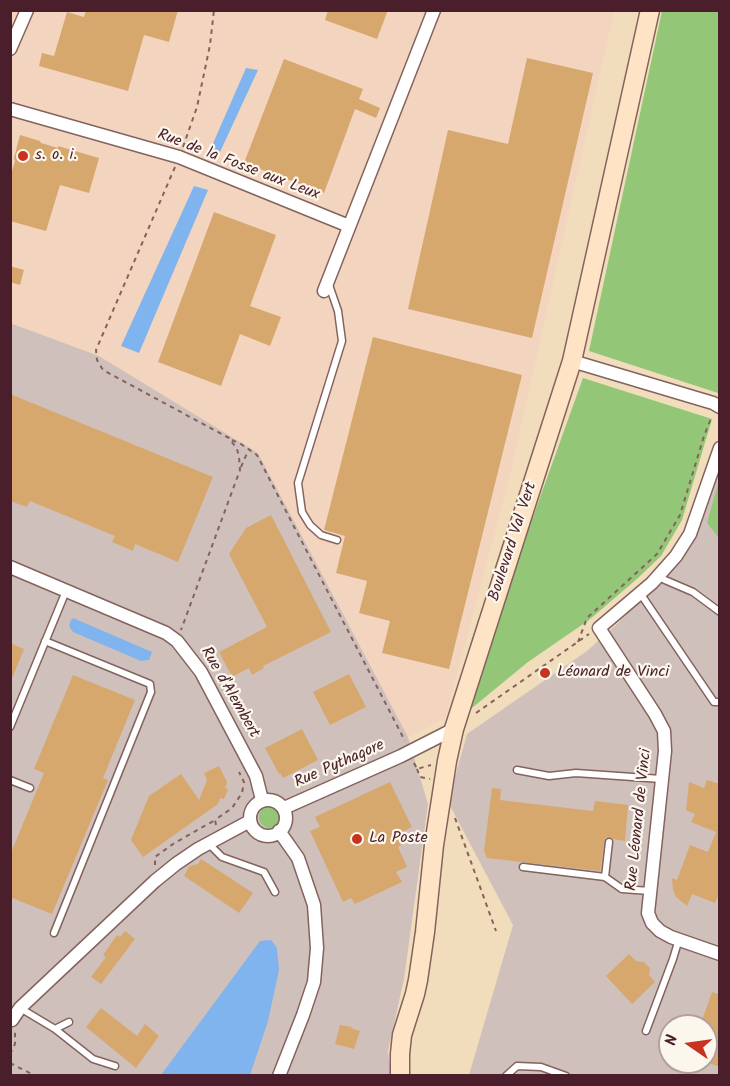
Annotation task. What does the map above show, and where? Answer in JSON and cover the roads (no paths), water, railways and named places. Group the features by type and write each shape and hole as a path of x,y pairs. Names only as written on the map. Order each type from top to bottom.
{"street":[{"path":"10,49 27,10"},
{"path":"326,286 434,10"},
{"name":"Boulevard Val Vert","path":"400,1076 402,1035 418,980 443,782 454,729 572,361 650,10"},
{"name":"Rue de la Fosse aux Leux","path":"10,109 179,157 349,226"},
{"path":"572,361 718,406"},
{"path":"640,593 676,556 690,534 720,448"},
{"name":"Rue d'Alembert","path":"10,567 166,633 177,640 201,672 256,776 262,800"},
{"name":"Rue Léonard de Vinci","path":"640,593 599,628 664,731 662,779 648,913 652,923 660,931 720,954"},
{"name":"Rue Pythagore","path":"284,808 410,752 454,729"},
{"path":"262,800 274,800 284,808 285,823 274,835 262,835 253,829 250,812 262,800"},
{"path":"12,1020 20,1008 155,881 176,864 214,840 250,821"},
{"path":"279,831 298,858 314,905 317,948 314,982 279,1076"}],"lane":[{"path":"326,286 338,311 342,341 298,483 302,512 310,525 321,535 337,540"},
{"path":"658,577 693,592 720,612"},
{"path":"10,727 66,590"},
{"path":"640,593 714,702 720,702"},
{"path":"45,641 150,684 151,692 54,933"},
{"path":"517,770 549,776 576,773 662,779"},
{"path":"10,780 30,788"},
{"path":"214,840 222,857 264,872 275,892"},
{"path":"605,877 609,842"},
{"path":"523,867 605,877 622,888 650,891"},
{"path":"646,1030 679,939"},
{"path":"20,1008 55,1029 93,1059 115,1066"},
{"path":"55,1029 69,1022"},
{"path":"506,1076 517,1066 540,1066 566,1076"},
{"path":"540,1066 545,1076"}],"water":[{"path":"246,68 258,70 220,152 211,148"},
{"path":"194,186 208,190 139,353 121,346"},
{"path":"73,618 152,652 149,660 141,661 73,632 69,626"},
{"path":"271,940 277,948 279,970 268,1021 250,1075 161,1075 260,941"}],"place":[{"name":"s. o. i.","path":"23,156"},
{"name":"Léonard de Vinci","path":"545,673"},
{"name":"La Poste","path":"357,839"}]}
